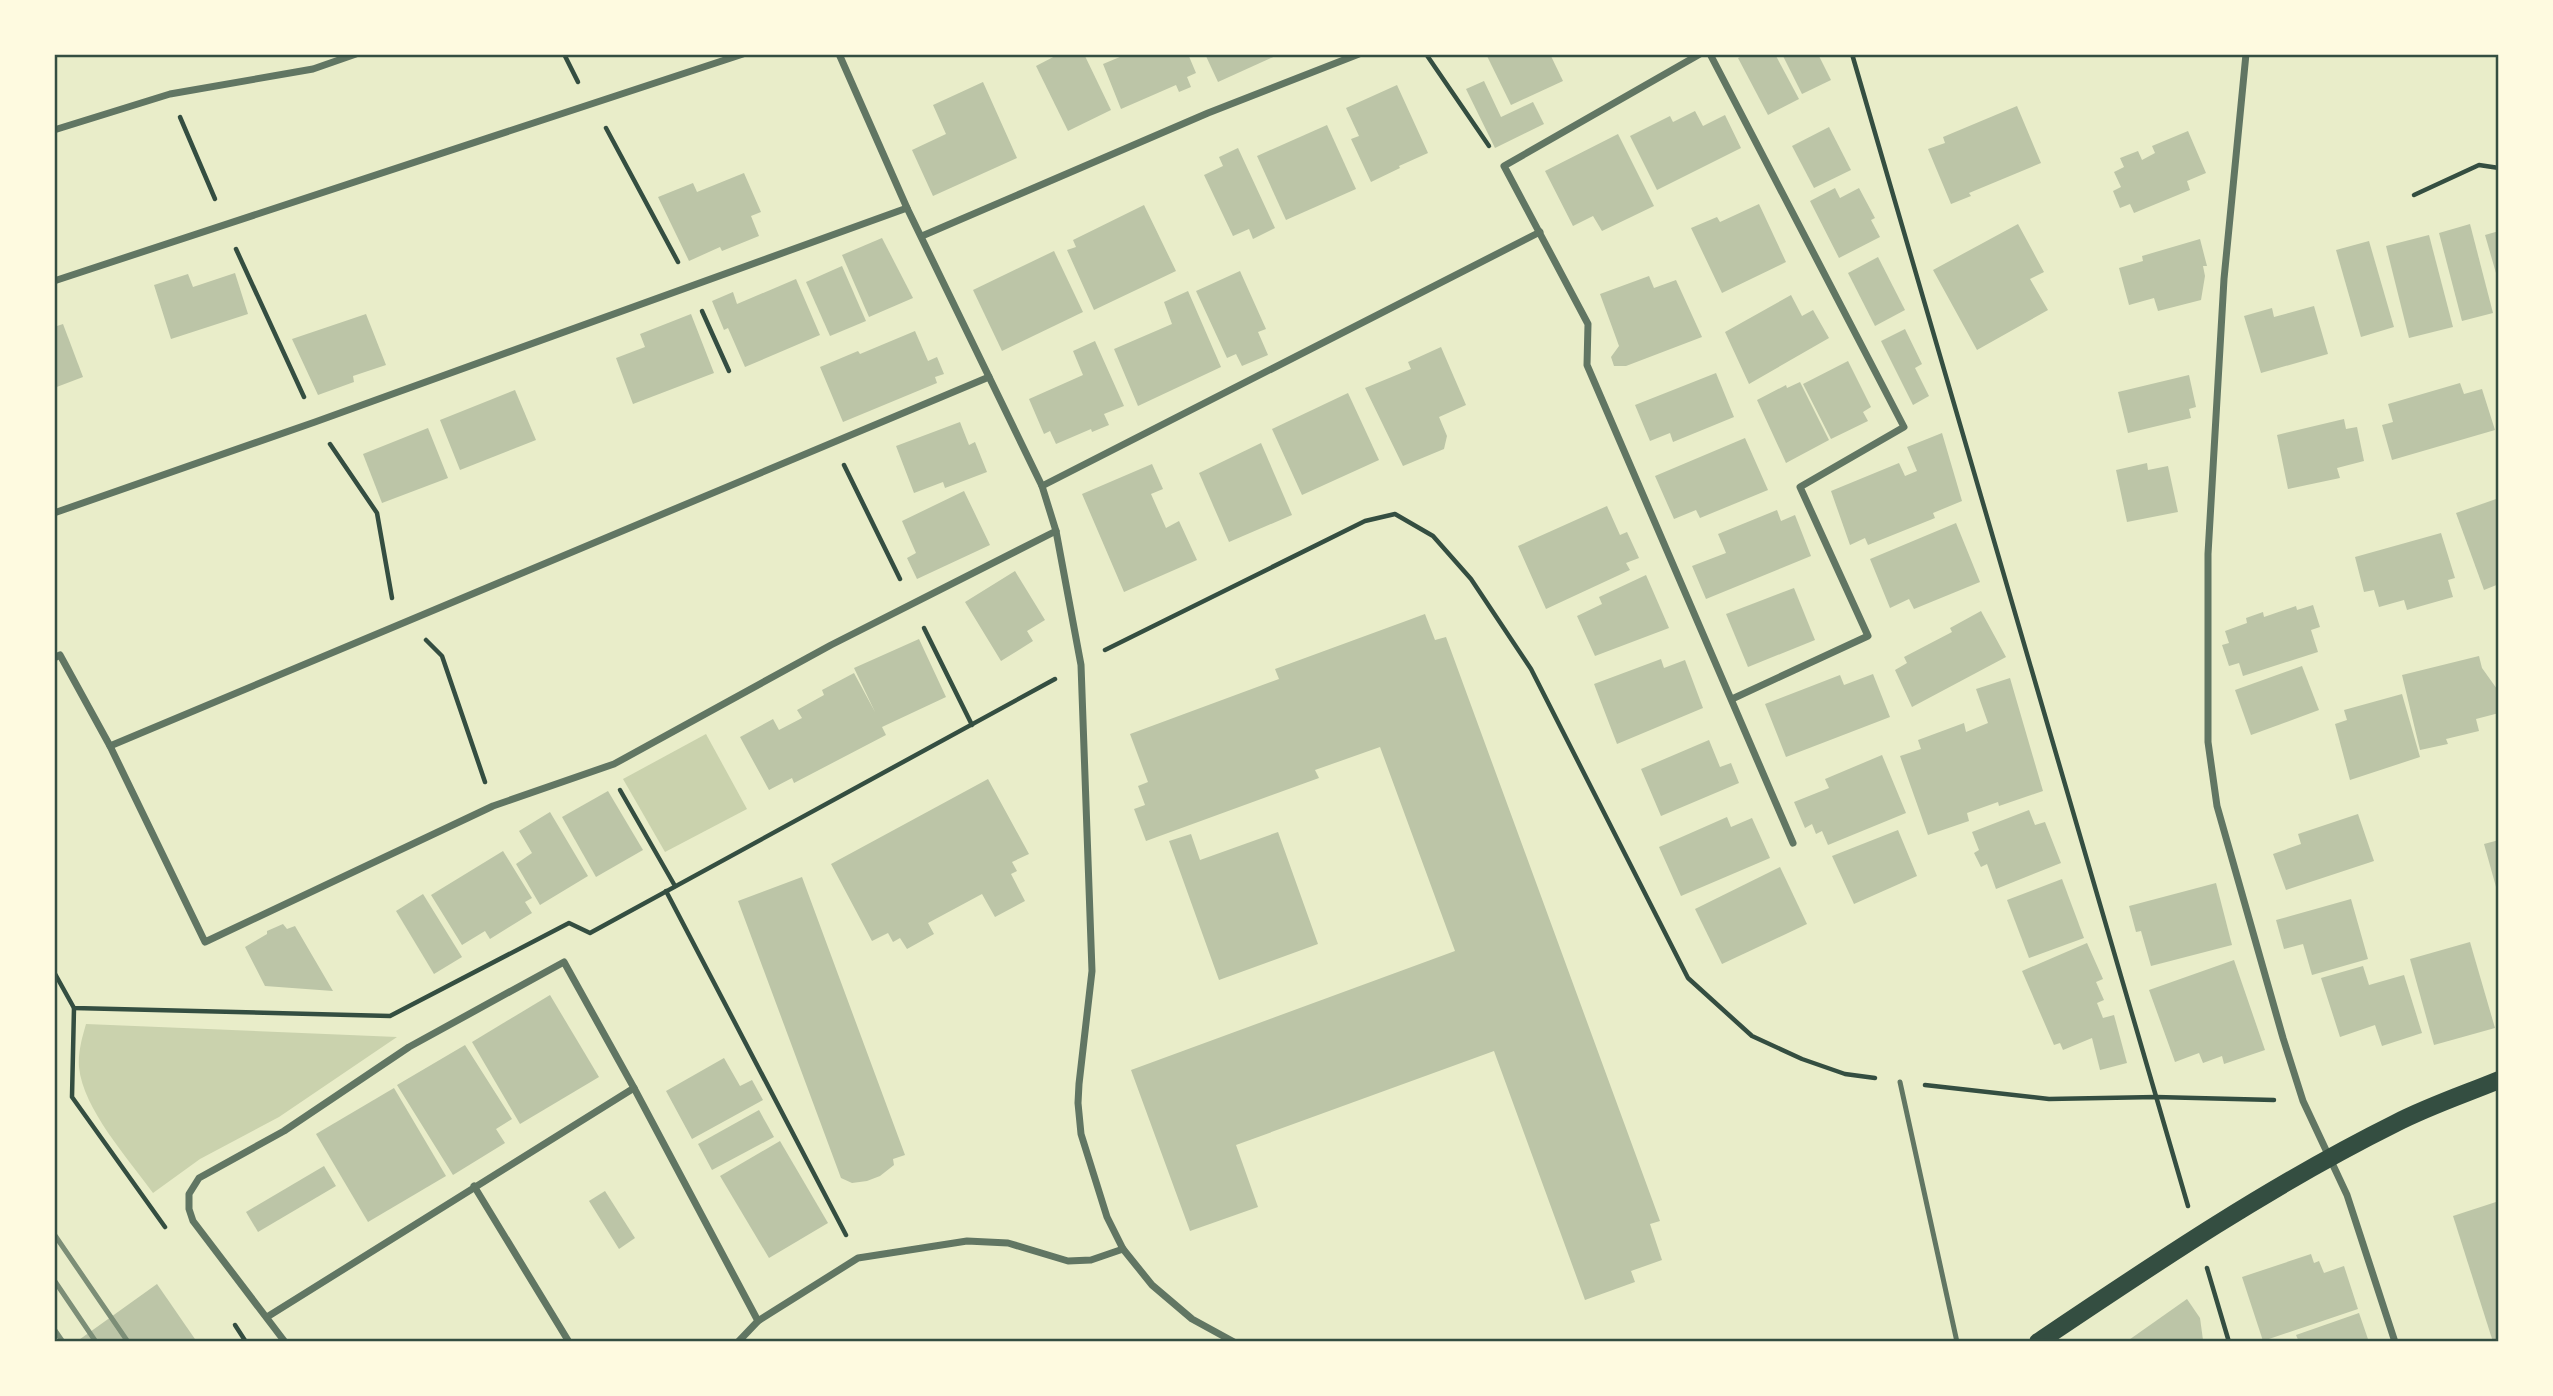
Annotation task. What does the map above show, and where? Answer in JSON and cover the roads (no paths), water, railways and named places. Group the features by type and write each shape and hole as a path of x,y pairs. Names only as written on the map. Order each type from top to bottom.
{"main road":[{"path":"2041,1341 2197,1236 2330,1158 2398,1122 2499,1080"}],"street":[{"path":"54,130 170,94 313,68 356,54"},
{"path":"54,281 743,54"},
{"path":"839,54 907,208 1042,485 1056,531 1081,665 1092,971 1078,1103 1082,1134 1095,1181 1107,1217 1123,1248 1152,1285 1192,1319 1234,1342"},
{"path":"922,236 1208,113 1359,54"},
{"path":"1700,54 1504,166 1588,324 1587,365 1793,843"},
{"path":"1710,54 1904,427 1800,487 1868,636 1731,699"},
{"path":"2246,54 2224,279 2209,540 2208,742 2217,806 2283,1038 2303,1101 2347,1195 2395,1342"},
{"path":"54,513 315,422 907,208"},
{"path":"1042,485 1539,232"},
{"path":"110,746 989,377"},
{"path":"54,658 60,655 110,746 205,942 493,806 607,767 831,645 1056,531"},
{"path":"285,1342 194,1221 189,1209 189,1194 199,1178 284,1131 409,1047 564,962 634,1087 758,1321"},
{"path":"267,1317 634,1087"},
{"path":"474,1186 569,1342"},
{"path":"738,1342 758,1321 858,1258 967,1241 1008,1243 1068,1261 1091,1260 1123,1248"}],"lane":[{"path":"1899,1082 1957,1342"}],"railway":[{"path":"54,1234 128,1342"},
{"path":"54,1280 96,1342"},
{"path":"54,1329 63,1342"}]}
